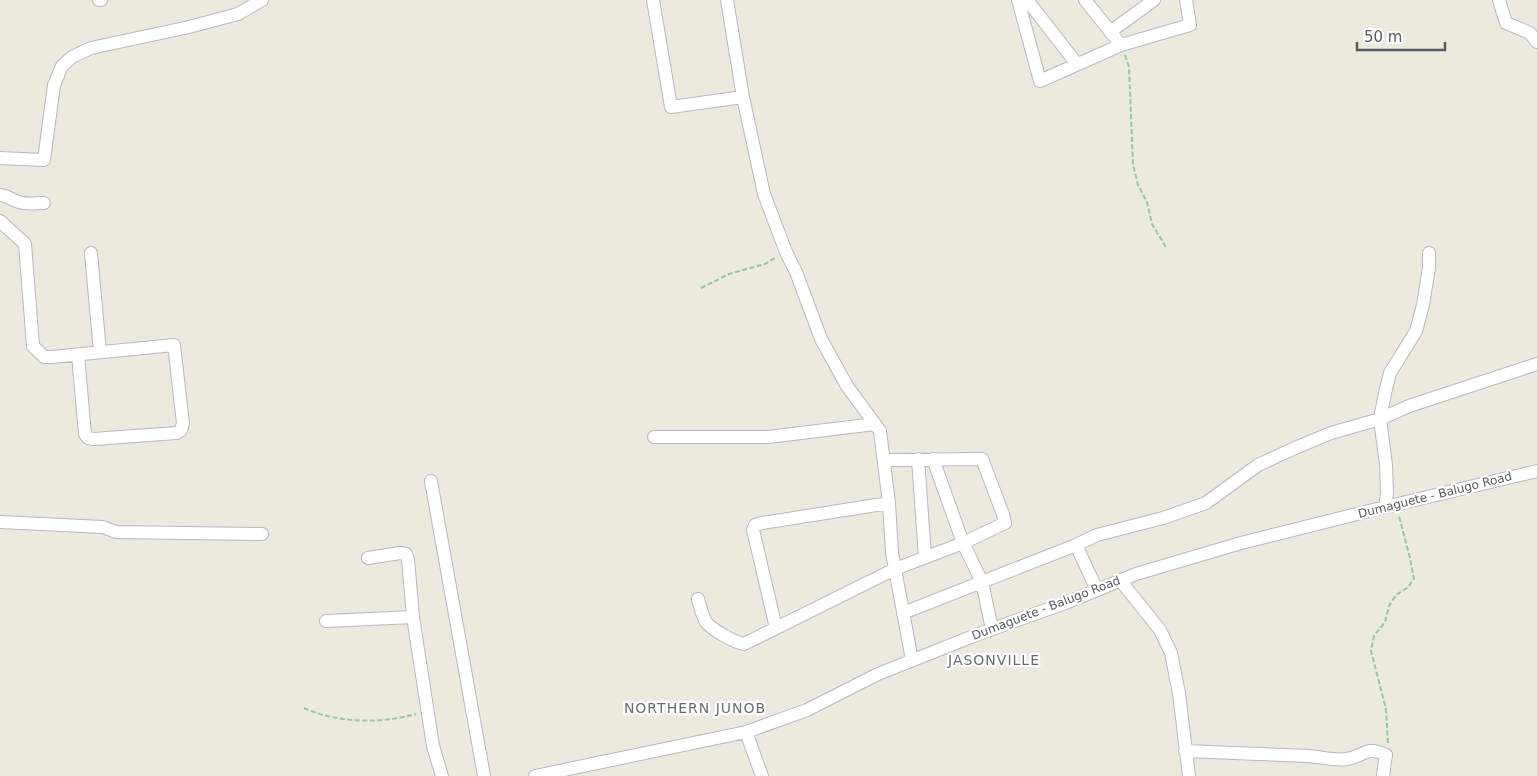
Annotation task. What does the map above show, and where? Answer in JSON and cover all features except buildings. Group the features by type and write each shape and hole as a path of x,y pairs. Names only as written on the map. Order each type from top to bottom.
{"street":[{"path":"0,158 44,160 54,85 62,66 72,57 91,48 189,27 238,14 262,0"},
{"path":"653,0 671,107 743,97"},
{"path":"727,0 743,97 764,194 821,339 847,386 880,431 889,503 892,553 912,660"},
{"path":"1018,0 1040,81 1121,45 1190,25 1186,0"},
{"path":"1027,0 1077,64"},
{"path":"1085,0 1121,45"},
{"path":"1110,32 1154,0"},
{"path":"1499,0 1506,23 1530,33 1537,42"},
{"path":"0,195 8,196 27,204 44,203"},
{"path":"0,222 25,244 33,346 44,357 78,356 174,345 183,423 181,430 177,433 88,438 85,434 78,356"},
{"path":"91,253 100,352"},
{"path":"1390,505 1387,493 1386,465 1380,419 1390,373 1416,331 1423,305 1430,253"},
{"path":"903,613 1097,535 1163,518 1206,503 1258,465 1331,433 1380,419 1409,406 1537,364"},
{"path":"654,437 768,437 875,424"},
{"path":"698,599 705,620 711,627 738,643 744,644 895,569 964,542 1005,523 1004,514 982,459 884,460"},
{"path":"918,460 925,557"},
{"path":"933,460 964,542 982,582 992,629"},
{"name":"Dumaguete - Balugo Road","path":"536,776 571,772 746,732 807,710 878,674 912,660 1068,602 1136,574 1181,560 1390,505 1537,471"},
{"path":"431,481 484,776"},
{"path":"776,628 753,530 755,525 762,522 889,503"},
{"path":"0,522 103,527 116,532 262,534"},
{"path":"1076,545 1097,590"},
{"path":"368,558 400,553 406,554 408,559 413,617 433,746 442,776"},
{"path":"1120,580 1160,630 1171,653 1179,693 1189,776"},
{"path":"326,621 413,617"},
{"path":"746,732 762,776"},
{"path":"1185,751 1347,759 1369,750 1377,750 1386,754 1383,776"}],"path":[{"path":"1121,45 1129,67 1133,165 1138,185 1147,202 1152,224 1167,249"},
{"path":"701,288 729,274 765,264 786,252"},
{"path":"1386,754 1388,744 1386,709 1372,651 1374,636 1385,622 1389,606 1396,595 1407,588 1414,579 1410,558 1390,505"},
{"path":"304,708 314,713 336,718 364,720 381,720 428,711"}],"district":[{"name":"JASONVILLE","path":"994,660"},
{"name":"NORTHERN JUNOB","path":"695,708"}]}
